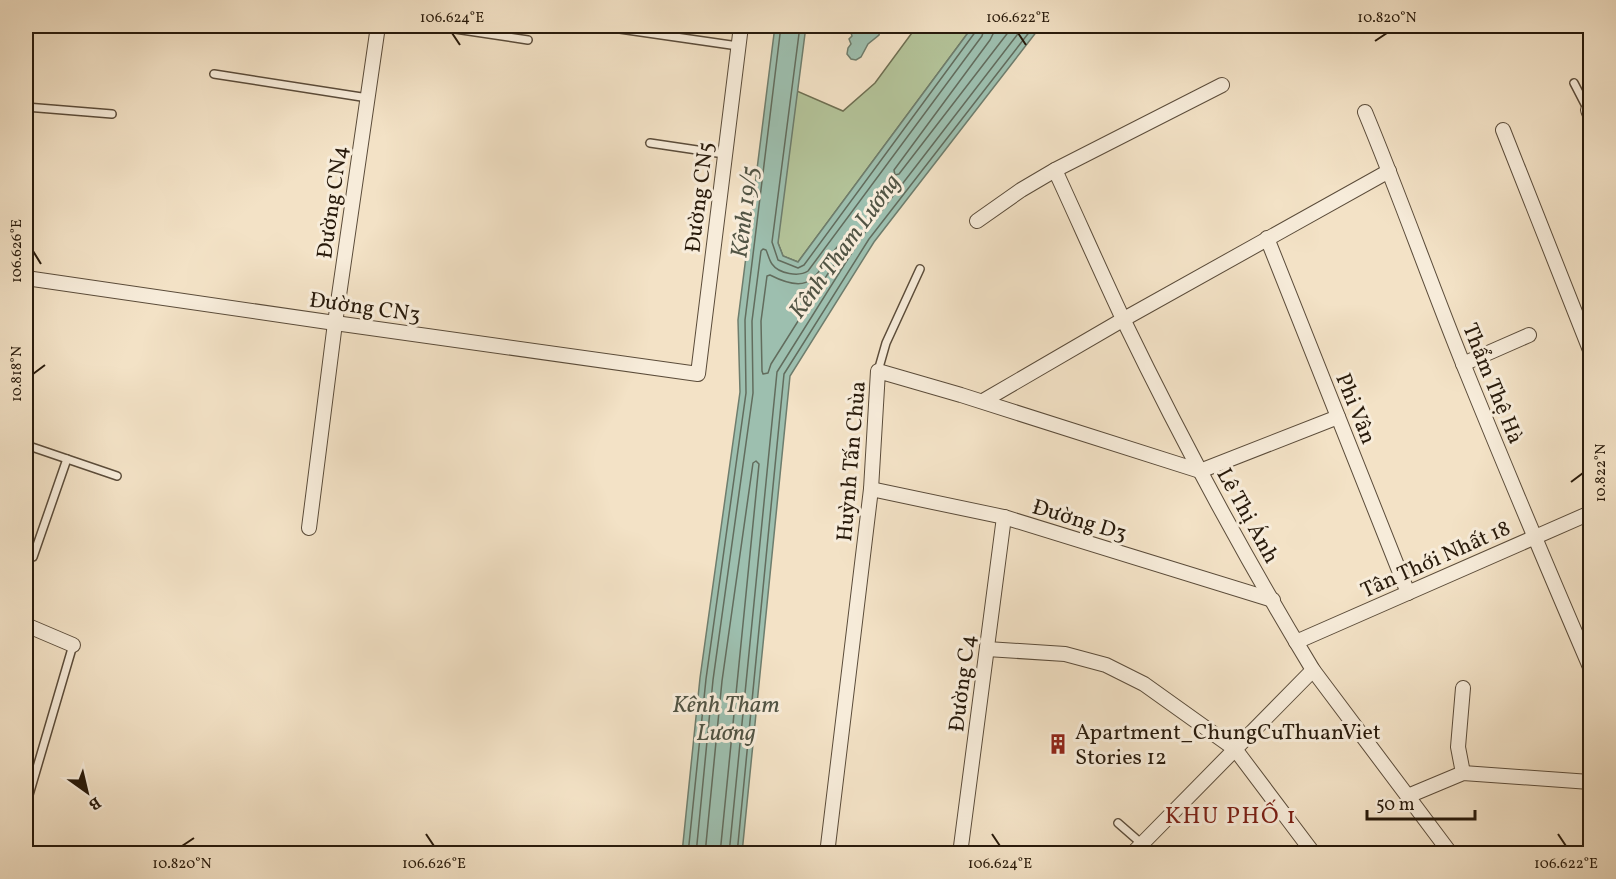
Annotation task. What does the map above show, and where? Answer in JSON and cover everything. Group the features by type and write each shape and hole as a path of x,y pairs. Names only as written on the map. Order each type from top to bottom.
{"street":[{"name":"Đường CN4","path":"309,528 335,323 378,26"},
{"name":"Đường CN5","path":"698,374 741,26"},
{"path":"976,221 1055,170 1222,85"},
{"name":"Thẩm Thệ Hà","path":"1365,112 1463,364 1590,667"},
{"path":"1503,130 1586,324 1590,350"},
{"name":"Lê Thị Ánh","path":"1055,170 1124,319 1200,471 1296,642 1313,670 1451,854"},
{"path":"982,402 1124,319 1389,171"},
{"name":"Phi Vân","path":"1267,238 1408,593"},
{"name":"Đường CN3","path":"26,278 698,374"},
{"path":"1463,364 1529,335"},
{"name":"Huỳnh Tấn Chùa","path":"827,854 871,489 878,371 1200,471"},
{"path":"1200,471 1338,417"},
{"name":"Đường D3","path":"871,489 1004,517 1273,600"},
{"name":"Tân Thới Nhất 18","path":"1296,642 1590,513"},
{"name":"Đường C4","path":"960,854 1004,517"},
{"path":"26,626 73,645"},
{"path":"987,649 1065,654 1106,665 1144,684 1235,749 1314,854"},
{"path":"1137,849 1313,670"},
{"path":"1463,688 1458,747 1463,772"},
{"path":"1408,796 1463,772 1590,782"}],"lane":[{"path":"435,26 528,40"},
{"path":"599,26 647,29 738,46"},
{"path":"214,74 368,98"},
{"path":"1574,83 1589,113"},
{"path":"26,107 112,114"},
{"path":"650,143 724,154"},
{"path":"878,371 886,343 920,269"},
{"path":"26,445 117,476"},
{"path":"26,558 33,557 67,459"},
{"path":"26,805 28,785 73,645"},
{"path":"1118,823 1137,849"}],"shaded area":[{"path":"917,26 973,26 798,262 783,256 778,243 779,228 797,91 843,111 875,83"}],"water":[{"name":"Kênh Tham Lương","path":"775,26 806,26 778,243 783,256 798,262 973,26 1041,26 874,242 790,376 742,853 682,853 700,678 740,392 738,320"},
{"path":"849,26 881,26 879,35 868,44 861,57 856,60 851,59 847,54 851,44 849,39 852,36"}],"place":[{"name":"Apartment_ChungCuThuanViet Stories 12","path":"1058,744"}],"district":[{"name":"KHU PHỐ 1","path":"1231,815"}],"water label":[{"name":"Kênh 19/5","path":"744,212"}]}
